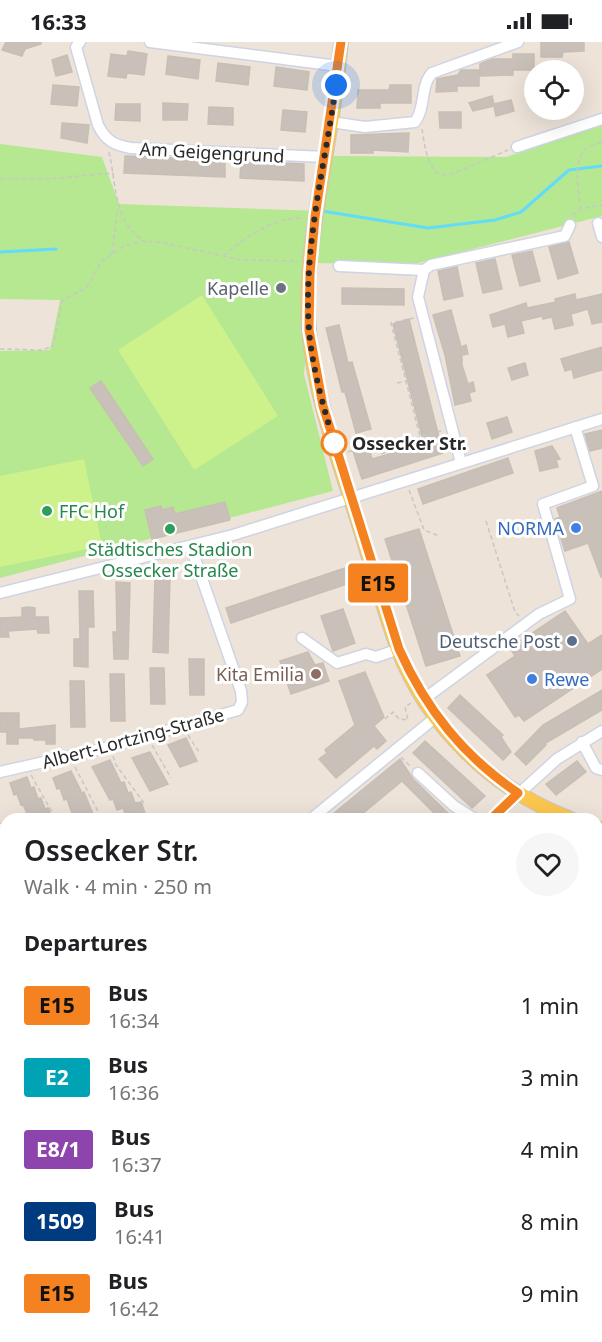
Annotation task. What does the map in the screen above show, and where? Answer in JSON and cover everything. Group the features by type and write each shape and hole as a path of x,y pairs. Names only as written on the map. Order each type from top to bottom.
{"main road":[{"path":"341,42 331,122 315,217 311,261 309,330 319,390 399,649 423,698 436,717 474,759 518,793 559,813"}],"street":[{"path":"150,42 338,66"},
{"path":"331,122 364,127 415,122 420,115 427,78 432,72 518,42"},
{"path":"76,44 98,125 108,149"},
{"path":"518,147 602,119"},
{"name":"Am Geigengrund","path":"103,136 113,144 131,148 325,157"},
{"path":"598,223 602,237"},
{"path":"339,266 424,270 431,265 566,236 570,225"},
{"path":"424,270 418,297 461,463"},
{"path":"0,593 191,547 602,419"},
{"path":"423,698 539,614 570,599 543,504 593,486 574,427"},
{"name":"Albert-Lortzing-Straße","path":"0,772 110,747 238,710 242,702 241,691 191,547"},
{"path":"302,638 337,663 366,654 376,657 399,649"},
{"path":"318,813 436,717"},
{"path":"497,813 557,759 602,731"},
{"path":"582,742 596,768 602,770"},
{"path":"418,773 454,806 465,813"}],"path":[{"path":"417,119 421,122 427,156 433,170 440,175 455,173 518,147"},
{"path":"581,209 577,183 580,156 587,147 602,142"},
{"path":"108,149 123,219 132,233 142,241"},
{"path":"0,179 48,179 114,173"},
{"path":"112,254 119,204"},
{"path":"570,225 573,215 581,209 602,205"},
{"path":"224,257 235,247 272,224 294,217 315,217"},
{"path":"0,350 42,350 53,346 62,301 87,287 101,262 124,246 142,241 165,243 241,261 311,261"},
{"path":"420,436 391,323 423,316"},
{"path":"397,383 406,381"},
{"path":"338,455 369,445 381,454 404,447 402,442 452,428"},
{"path":"405,481 424,530 439,536"},
{"path":"486,522 515,612 528,623"},
{"path":"385,718 393,712 399,719 408,720 405,707 423,698"},
{"path":"186,725 193,746 199,752"},
{"path":"150,735 153,749 171,778"},
{"path":"110,747 116,765 144,803"},
{"path":"394,750 418,773"},
{"path":"71,756 99,813"},
{"path":"28,765 33,779 53,813"}],"green space":[{"path":"602,125 602,216 410,265 314,263 304,374 333,491 0,578 0,351 50,350 60,300 0,299 0,144 102,157 119,204 320,211 331,156 506,157"},
{"path":"202,295 278,416 194,470 118,350"},
{"name":"FFC Hof","path":"84,459 102,546 0,567 0,476"}],"building":[{"path":"6,42 41,42 41,44 25,49 22,56 2,50"},
{"path":"541,42 584,42 584,51 563,52 562,57 541,57"},
{"path":"128,51 147,54 144,75 127,73 126,78 108,76 111,54 127,56"},
{"path":"513,54 534,54 534,60 524,60 524,70 513,70 513,75 480,76 480,64 492,59 513,59"},
{"path":"67,55 72,72 56,76 52,60"},
{"path":"168,56 200,60 198,79 166,74"},
{"path":"218,63 250,67 248,85 216,81"},
{"path":"276,67 309,72 307,90 274,86"},
{"path":"461,70 479,70 479,86 457,86 457,91 436,92 437,79 458,75"},
{"path":"53,85 79,87 77,106 51,104"},
{"path":"390,85 411,85 411,103 380,103 380,108 357,108 358,90 389,90"},
{"path":"492,96 494,104 511,100 514,111 496,116 494,106 473,111 469,103"},
{"path":"163,103 188,104 187,120 163,120"},
{"path":"116,104 140,104 140,121 115,120"},
{"path":"209,107 233,108 233,125 208,124"},
{"path":"283,110 307,112 305,132 281,130"},
{"path":"439,112 461,112 461,128 440,128"},
{"path":"62,123 89,125 87,143 61,138"},
{"path":"409,133 408,152 373,150 373,153 351,153 351,135"},
{"path":"125,156 225,160 225,177 124,173"},
{"path":"241,161 304,164 304,181 240,178"},
{"path":"569,242 578,273 558,279 549,247"},
{"path":"532,251 540,281 520,286 512,255"},
{"path":"495,259 502,289 483,293 476,263"},
{"path":"457,267 463,296 444,300 438,271"},
{"path":"342,288 404,289 404,305 342,304"},
{"path":"575,294 576,300 602,294 602,322 592,324 588,309 571,314 573,325 555,329 552,317 543,319 542,316 521,321 524,333 508,337 505,324 493,327 490,315 526,303 527,308 556,302 555,299"},
{"path":"451,310 461,347 466,345 468,354 462,355 462,365 468,384 473,382 475,391 469,393 471,401 455,405 445,355 433,315"},
{"path":"409,319 443,453 362,479 353,451 369,447 372,459 424,444 393,324"},
{"path":"339,325 348,363 352,362 371,429 356,433 345,392 342,392 326,328"},
{"path":"602,347 602,370 574,378 572,369 565,371 561,359"},
{"path":"525,363 528,375 512,380 508,368"},
{"path":"101,381 153,459 143,466 90,388"},
{"path":"507,417 512,432 492,439 487,423"},
{"path":"602,430 602,448 590,451 585,434"},
{"path":"552,446 560,459 556,460 558,467 540,471 535,451"},
{"path":"508,458 513,473 423,504 418,489"},
{"path":"602,491 601,577 588,543 565,551 555,519 560,517 557,508"},
{"name":"Städtisches Stadion Ossecker Straße","path":"225,502 230,520 152,539 145,510 161,506 162,510 173,507 175,514"},
{"path":"419,529 460,656 426,666 385,539"},
{"path":"351,566 356,581 231,623 226,608"},
{"path":"155,576 170,576 168,653 153,652"},
{"path":"116,582 130,583 128,659 114,659 113,632 117,632"},
{"path":"79,591 93,591 94,627 88,627 88,667 74,666 74,639 80,639"},
{"path":"22,608 35,608 35,617 48,617 49,633 38,633 37,629 8,631 9,637 0,637 0,618 22,617"},
{"path":"343,609 355,643 333,651 321,616"},
{"path":"565,611 588,644 602,635 602,669 524,721 519,715 515,717 487,675 515,656 510,648"},
{"path":"308,652 315,665 323,663 329,681 291,694 280,661"},
{"path":"189,659 204,659 204,695 190,695"},
{"path":"150,668 164,668 165,704 151,704"},
{"path":"365,672 384,717 374,726 386,741 377,749 374,746 336,778 319,759 327,753 325,750 355,725 339,681"},
{"path":"110,674 124,674 125,721 111,721"},
{"path":"70,681 84,681 85,727 71,727"},
{"path":"602,690 602,710 544,744 546,745 526,765 515,754 543,725"},
{"path":"460,695 503,735 501,737 511,752 503,760 448,708"},
{"path":"0,713 19,713 19,729 55,725 55,744 46,744 46,740 34,740 34,738 18,738 18,744 7,744 7,732 0,732"},
{"path":"186,738 197,761 180,767 168,745"},
{"path":"425,741 485,796 472,808 413,753"},
{"path":"150,752 168,784 150,791 132,758"},
{"path":"400,759 413,779 448,813 434,813 402,781 363,813 334,813"},
{"path":"110,760 121,783 124,782 128,793 131,792 135,803 141,802 145,813 125,813 123,808 117,810 113,799 110,800 92,767"},
{"path":"577,761 586,772 556,795 546,784"},
{"path":"71,771 82,793 84,792 93,813 72,813 67,799 64,800 53,778"},
{"path":"27,777 31,788 34,787 38,799 41,798 45,809 48,808 50,813 27,813 17,794 14,795 10,783"}],"waterway":[{"path":"322,211 428,228 495,220 521,212 569,170 602,166"},
{"path":"0,252 56,249"}],"bus line":[{"name":"E15","path":"341,42 330,129 315,217 311,261 309,330 316,375 351,499 408,671 436,717 460,746 487,772 518,793 497,813"}],"place":[{"name":"Kapelle","path":"281,288"},
{"name":"Ossecker Str.","path":"334,443"},
{"name":"FFC Hof","path":"47,511"},
{"name":"NORMA","path":"576,528"},
{"name":"Städtisches Stadion Ossecker Straße","path":"170,529"},
{"name":"Deutsche Post","path":"572,641"},
{"name":"Kita Emilia","path":"316,674"},
{"name":"Rewe","path":"532,679"}],"route":[{"path":"334,443 316,375 309,330 309,305 315,217 336,85"}]}
